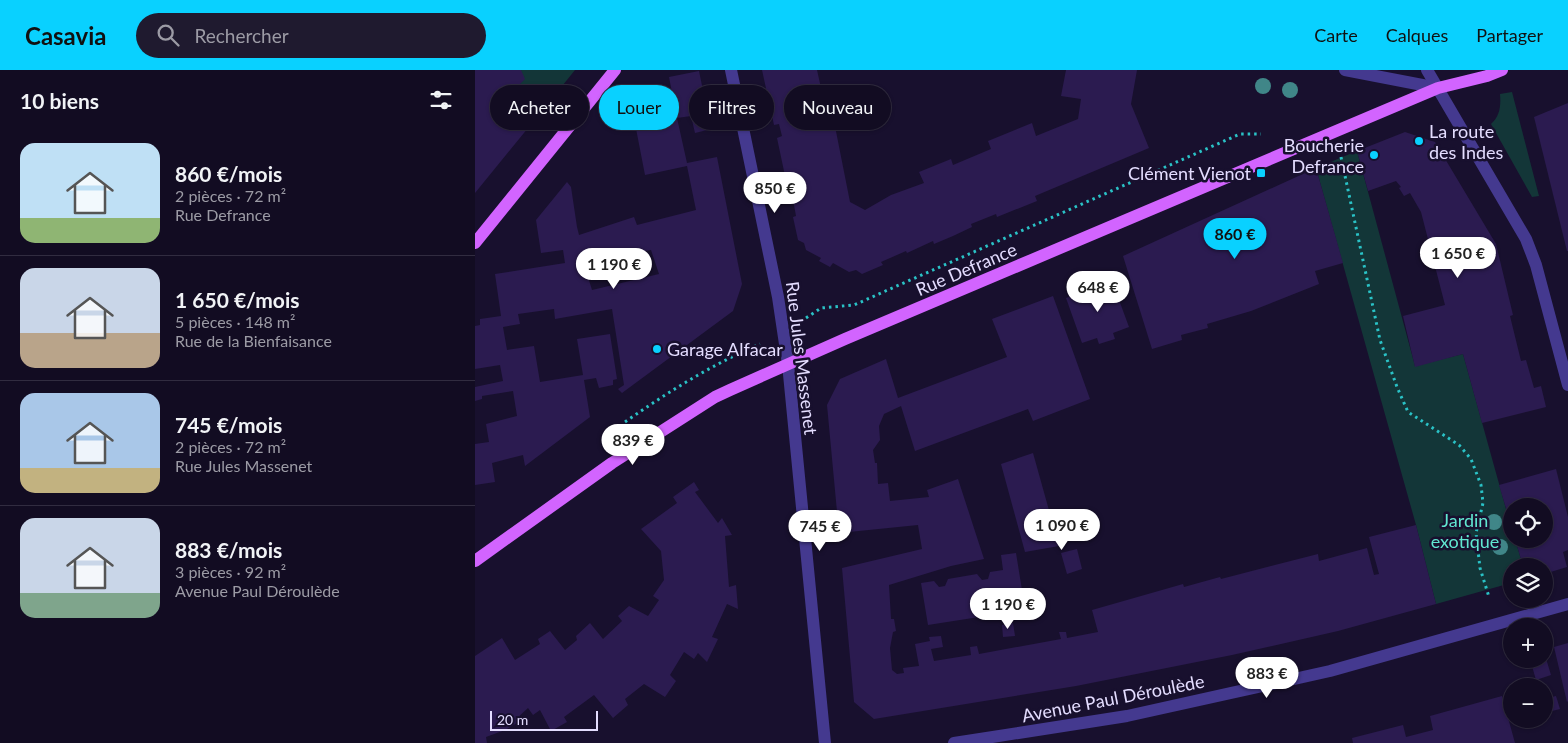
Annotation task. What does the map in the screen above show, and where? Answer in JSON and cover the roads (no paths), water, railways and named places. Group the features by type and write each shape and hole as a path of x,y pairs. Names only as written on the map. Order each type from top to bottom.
{"main road":[{"path":"475,243 615,70"},
{"name":"Rue Defrance","path":"475,561 612,463 715,397 788,364 1438,88 1487,76 1502,70"}],"street":[{"name":"Rue Jules Massenet","path":"731,70 778,297 788,364 825,743"},
{"path":"1345,70 1438,88"},
{"path":"1427,70 1526,239 1536,265 1568,384"},
{"name":"Avenue Paul Déroulède","path":"954,743 1127,716 1330,671 1568,604"}],"place":[{"name":"La route des Indes","path":"1419,141"},
{"name":"Boucherie Defrance","path":"1374,155"},
{"name":"Clément Vienot","path":"1261,173"},
{"name":"Garage Alfacar","path":"657,349"}],"park label":[{"name":"Jardin exotique","path":"1465,530"}]}
